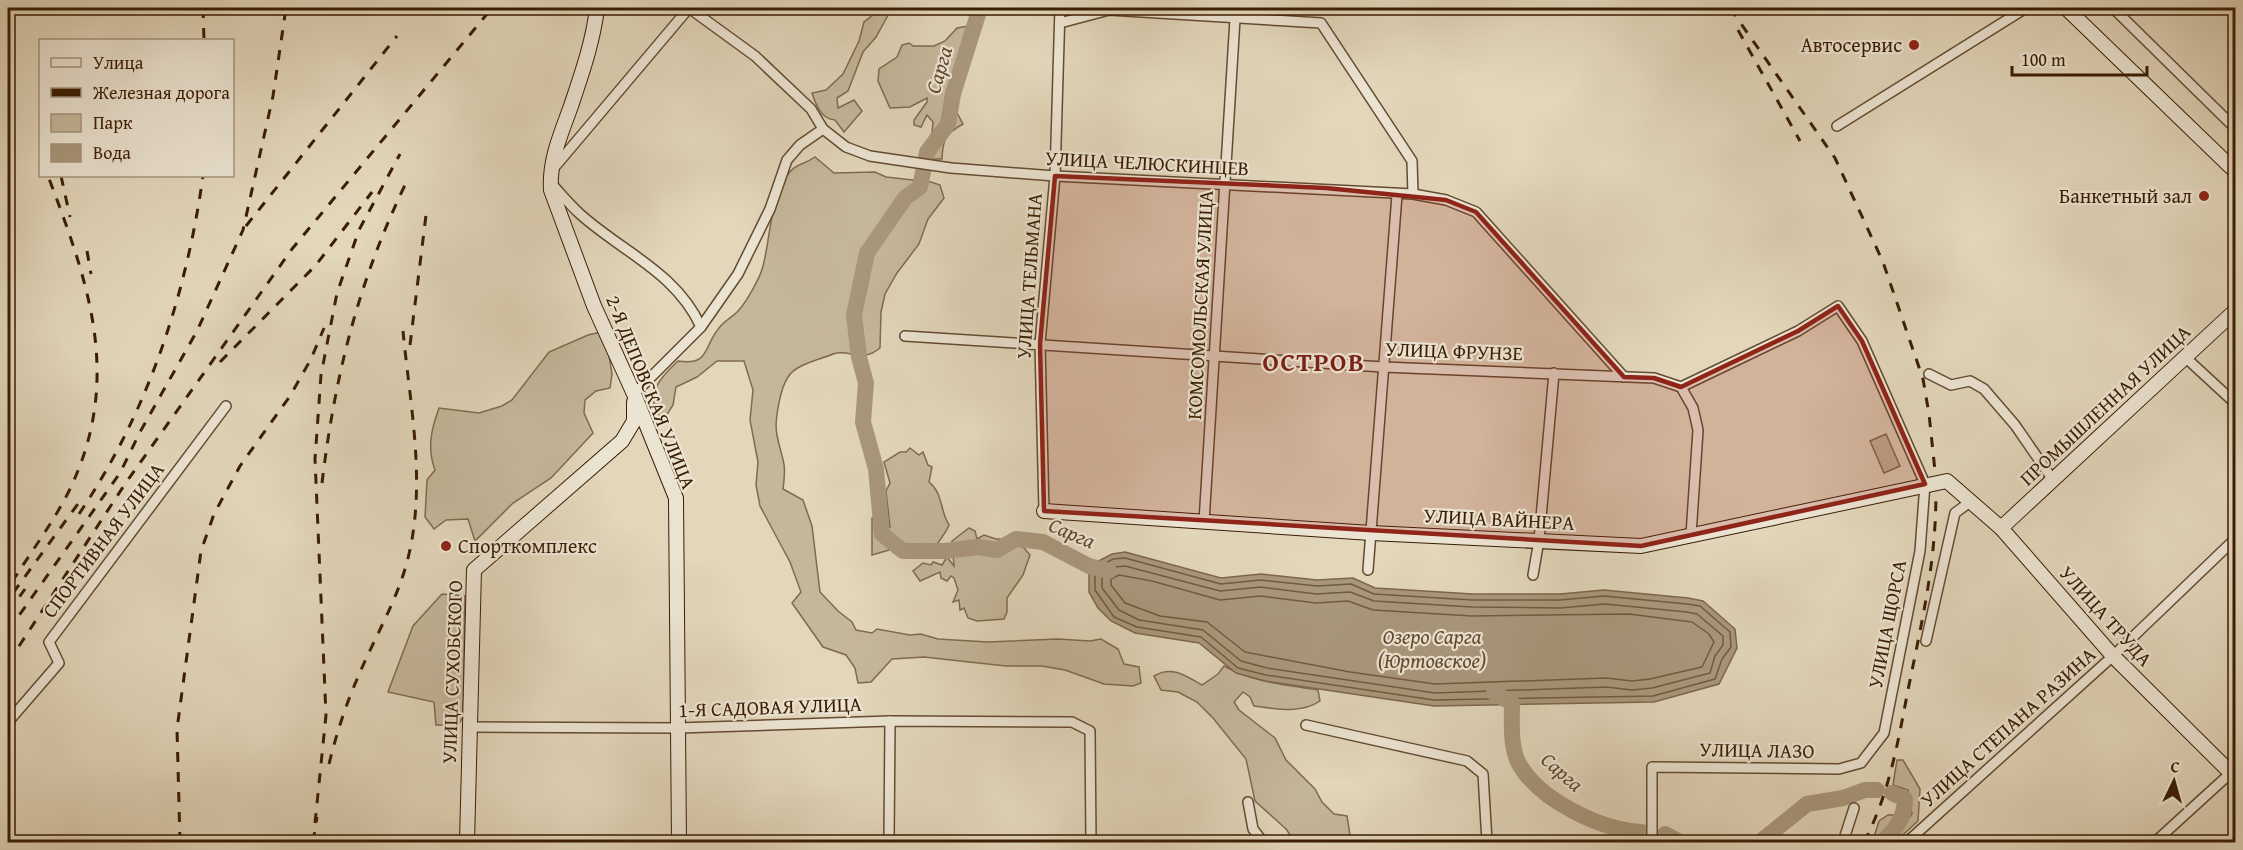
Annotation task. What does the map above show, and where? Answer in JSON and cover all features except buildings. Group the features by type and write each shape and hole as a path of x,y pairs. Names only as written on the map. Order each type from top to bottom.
{"street":[{"path":"550,178 583,70 597,8"},
{"path":"550,178 689,8"},
{"name":"УЛИЦА ЧЕЛЮСКИНЦЕВ","path":"689,8 755,56 811,109 823,129 846,147 870,156 940,167 1055,176 1225,186 1326,188 1397,195 1413,194 1446,200 1476,212 1624,377"},
{"name":"УЛИЦА ТЕЛЬМАНА","path":"1044,511 1040,344 1055,176 1060,8"},
{"path":"1837,126 2026,8"},
{"path":"2066,8 2235,172"},
{"path":"2114,8 2235,129"},
{"path":"1060,22 1109,10 1321,23 1412,161 1413,194"},
{"name":"КОМСОМОЛЬСКАЯ УЛИЦА","path":"1204,522 1235,19"},
{"path":"634,394 700,327 738,274 770,209 787,160 800,145 823,129"},
{"path":"550,178 580,214 654,268 690,305 700,327"},
{"name":"2-Я ДЕПОВСКАЯ УЛИЦА","path":"550,178 594,306 634,394 676,498 679,843"},
{"path":"1368,570 1397,195"},
{"path":"1691,534 1698,430 1693,408 1681,387 1798,331 1838,306 1862,340 1925,484"},
{"name":"ПРОМЫШЛЕННАЯ УЛИЦА","path":"2001,528 2235,310"},
{"name":"УЛИЦА ФРУНЗЕ","path":"905,336 1383,367 1654,378 1681,387"},
{"path":"2185,357 2235,404"},
{"path":"1533,575 1539,540 1554,373"},
{"path":"1929,374 1951,385 1970,381 1984,389 2015,425 2053,480"},
{"name":"УЛИЦА СУХОБСКОГО","path":"467,843 474,570 622,441 634,422 634,394"},
{"name":"СПОРТИВНАЯ УЛИЦА","path":"8,722 59,663 49,642 226,406"},
{"name":"УЛИЦА ВАЙНЕРА","path":"1044,511 1371,533 1641,546 1947,481"},
{"name":"УЛИЦА ТРУДА","path":"1947,481 2001,528 2114,656 2234,773"},
{"name":"УЛИЦА ЩОРСА","path":"1861,763 1884,733 1920,551 1925,484"},
{"path":"1926,641 1955,513 1970,502"},
{"name":"УЛИЦА СТЕПАНА РАЗИНА","path":"1907,843 2114,656 2235,538"},
{"path":"889,843 890,721"},
{"name":"1-Я САДОВАЯ УЛИЦА","path":"469,727 678,728 890,721 1072,722 1090,731 1091,843"},
{"path":"1306,725 1467,761 1483,774 1487,843"},
{"name":"УЛИЦА ЛАЗО","path":"1652,843 1652,767 1839,769 1861,763"},
{"path":"2155,843 2234,773"},
{"path":"1248,802 1253,829 1263,843"},
{"path":"1843,843 1854,808"}],"highlighted area":[{"path":"1055,176 1326,188 1446,200 1476,212 1624,377 1654,378 1681,387 1798,331 1838,306 1862,341 1925,484 1641,546 1044,511 1040,344"}],"green space":[{"path":"882,8 892,8 876,37 863,52 848,91 837,98 838,108 854,100 862,111 844,132 835,120 826,117 817,107 812,93 826,90 843,74 859,41 864,22"},
{"path":"975,25 976,43 962,66 963,81 959,87 951,90 949,98 963,124 946,137 942,159 931,159 927,152 931,144 933,122 927,115 921,127 914,125 914,120 927,102 927,98 910,107 890,108 878,81 879,69 897,57 902,45 909,43 913,46 934,46 945,41 957,28"},
{"path":"815,157 834,173 875,172 886,177 931,182 940,185 944,198 928,219 919,244 897,273 885,294 881,312 880,348 867,355 839,353 808,363 796,369 788,377 782,389 776,429 784,466 783,489 803,500 812,526 820,592 852,622 856,630 872,633 877,629 910,635 921,634 938,639 988,642 1101,639 1118,649 1124,664 1139,667 1141,683 1133,686 1104,684 1065,670 1042,666 1006,666 924,657 892,659 871,682 858,683 855,668 846,655 823,647 792,603 801,592 790,562 760,506 756,485 758,462 750,420 753,390 744,361 717,361 697,377 676,387 673,405 666,416 660,416 655,408 654,393 666,373 678,361 696,361 701,358 719,328 746,301 762,270 773,210 780,188 792,169"},
{"path":"605,331 612,374 610,388 596,391 585,400 584,413 593,433 551,478 513,503 475,541 468,519 446,520 434,529 425,517 427,480 435,470 431,454 431,439 439,408 479,413 502,406 512,400 549,352 588,335"},
{"path":"1886,434 1900,466 1884,473 1870,441"},
{"path":"910,448 919,455 923,452 928,465 932,467 929,482 937,491 949,525 935,547 929,549 928,557 915,555 914,547 895,544 889,550 872,555 872,518 882,513 885,525 890,527 886,491 890,483 884,462"},
{"path":"969,528 975,531 977,539 984,535 996,539 1016,539 1030,555 1023,575 1007,598 1007,612 1004,619 977,621 968,618 964,608 960,610 959,600 953,602 958,590 954,578 951,576 947,581 941,578 940,572 920,581 913,571 923,563 931,565 933,562 942,565 947,557 954,566 952,541"},
{"path":"442,594 465,596 463,717 458,725 436,725 434,702 388,692 413,626"},
{"path":"1224,666 1246,676 1318,690 1320,701 1305,708 1280,709 1254,706 1250,697 1243,692 1234,702 1239,710 1275,738 1286,760 1315,789 1322,802 1334,814 1347,816 1351,842 1295,842 1286,829 1255,801 1246,759 1213,718 1197,702 1178,692 1161,690 1154,676 1167,672 1179,673 1202,685 1218,674"},
{"path":"1897,760 1903,760 1920,789 1918,821 1895,842 1880,842 1874,837 1879,821 1888,815 1899,815 1903,801 1907,805 1905,817 1908,819 1912,814 1908,790 1893,785"}],"water":[{"name":"Озеро Сарга (Юртовское)","path":"1125,552 1221,578 1261,574 1317,580 1353,578 1375,588 1473,594 1560,594 1604,590 1688,598 1703,601 1735,629 1737,648 1719,684 1654,702 1434,706 1265,681 1236,673 1199,643 1135,633 1111,621 1098,608 1089,592 1089,566 1112,554"}],"waterway":[{"name":"Сарга","path":"980,8 953,94 948,124 927,152 920,187 905,198 867,253 854,315 859,357 866,383 863,422 876,469 882,534 903,551 945,551 978,547 997,550 1016,539 1043,542 1089,566 1109,571"},
{"name":"Сарга","path":"1494,693 1512,703 1515,755 1527,776 1540,789 1590,819 1608,826 1642,832"},
{"name":"Сарга","path":"1760,842 1807,804 1843,798 1865,790 1877,790"},
{"name":"Сарга","path":"1882,842 1898,823 1905,805 1905,799 1892,793"},
{"name":"Сарга","path":"1665,834 1680,842"}],"railway":[{"path":"203,8 204,39"},
{"path":"8,631 120,473 140,432 197,331 243,230 273,96 286,8"},
{"path":"8,663 125,484 292,249 492,8"},
{"path":"1730,8 1835,158 1883,262 1923,379 1935,471"},
{"path":"1738,30 1800,141"},
{"path":"246,226 397,36"},
{"path":"315,823 326,715 315,459 321,375 337,293 359,230 400,154"},
{"path":"12,582 68,493 85,451 94,411 97,372 94,333 87,294 48,177"},
{"path":"61,177 70,217"},
{"path":"79,514 125,435 161,352 186,265 203,177"},
{"path":"322,483 334,405 351,330 374,258 405,185"},
{"path":"220,362 316,265 372,192"},
{"path":"410,345 427,207"},
{"path":"87,251 91,274"},
{"path":"180,842 177,729 201,551 214,514 240,466 290,396 311,359 324,328"},
{"path":"329,764 349,698 405,570 414,526 415,443 403,331"},
{"path":"1864,842 1880,806 1892,768 1927,592 1934,543 1936,492"},
{"path":"13,593 80,501"},
{"path":"8,613 25,589"},
{"path":"313,842 317,817"}],"place":[{"name":"Автосервис","path":"1914,45"},
{"name":"Банкетный зал","path":"2204,196"},
{"name":"Спорткомплекс","path":"446,546"}],"district":[{"name":"ОСТРОВ","path":"1314,362"}]}
